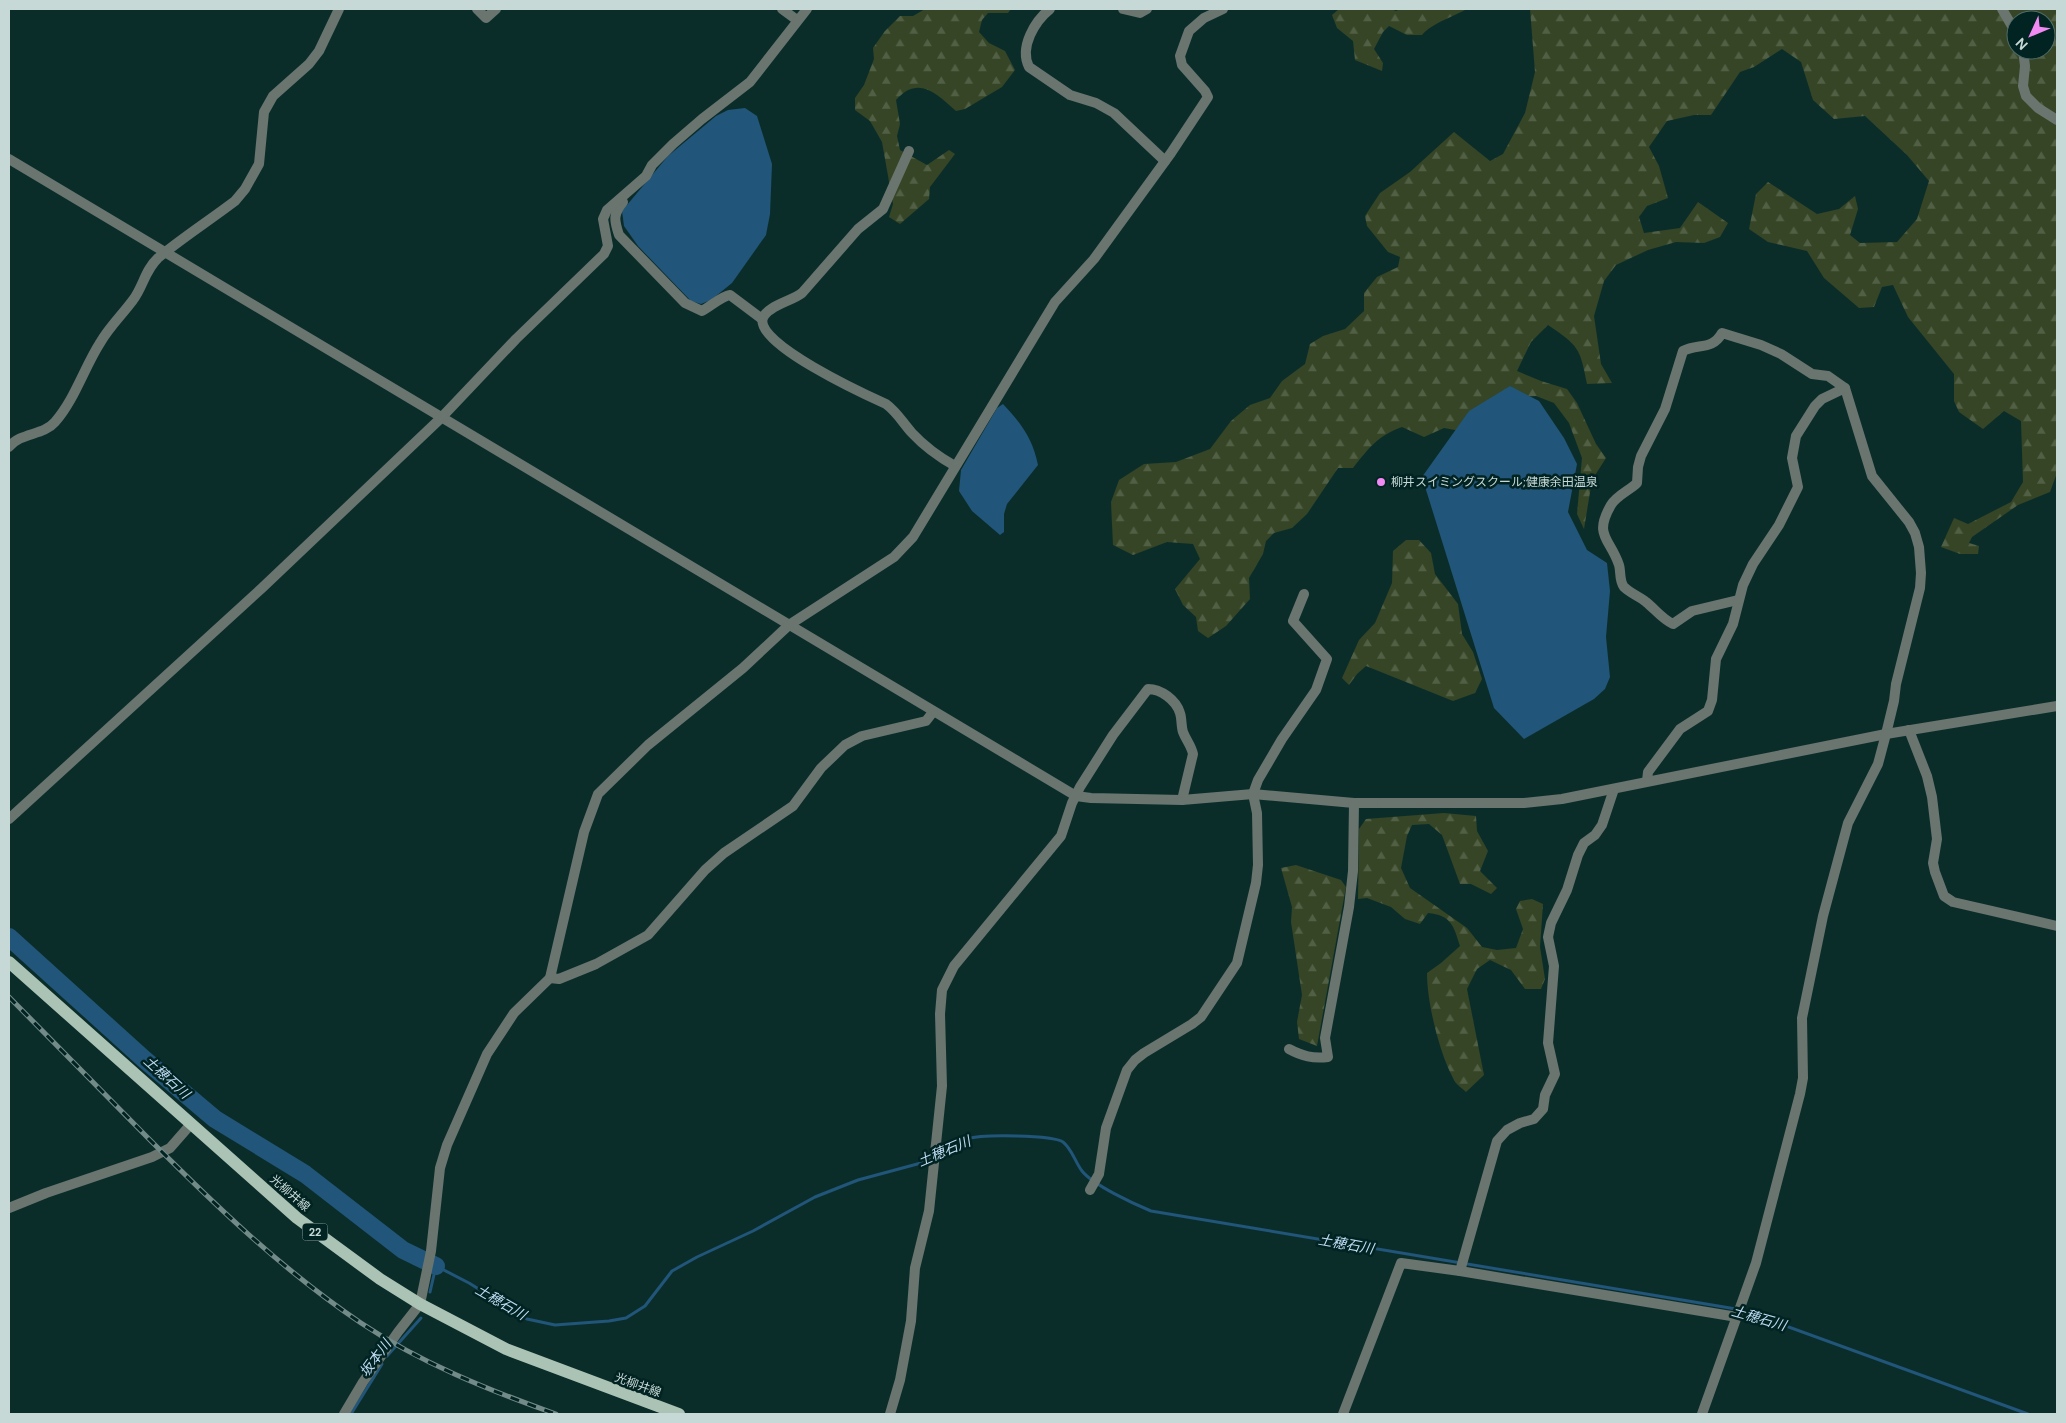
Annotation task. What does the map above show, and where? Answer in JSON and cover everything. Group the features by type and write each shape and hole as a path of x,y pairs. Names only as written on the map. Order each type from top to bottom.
{"main road":[{"name":"光柳井線","path":"9,962 312,1230 380,1279 420,1304 506,1349 679,1414"}],"street":[{"path":"9,447 17,439 53,425 99,344 132,301 145,275 158,259 235,202 245,189 259,164 264,112 273,96 309,64 319,51 339,9"},
{"path":"477,9 486,18 496,9"},
{"path":"782,9 797,20"},
{"path":"9,819 262,588 442,418 516,339 604,254 608,246 603,219 607,210 646,176 652,165 673,144 750,82 764,67 807,9"},
{"path":"1050,9 1035,24 1028,44 1026,61 1029,67 1070,95 1096,103 1114,113 1165,161"},
{"path":"1123,9 1140,14 1147,9"},
{"path":"344,1414 363,1382 420,1304 431,1251 440,1168 447,1145 487,1054 514,1013 550,978 584,832 598,794 648,745 743,668 789,625 894,557 913,537 1055,302 1085,270 1165,161 1208,97 1182,65 1180,56 1189,31 1204,18 1223,9"},
{"path":"2024,60 2023,86 2026,96 2038,108 2057,120"},
{"path":"762,319 774,307 793,300 802,293 858,229 883,209 909,151"},
{"path":"9,158 1076,796 1182,800 1253,794 1354,803 1524,803 1562,799 1886,734 2057,706"},
{"path":"623,196 623,202 615,211 614,220 619,235 685,304 702,311 715,304 724,295 730,295 762,319 766,330 783,346 807,364 886,404 896,412 919,440 939,457 955,466"},
{"path":"1702,1414 1756,1263 1800,1094 1803,1078 1802,1018 1833,875 1848,822 1878,764 1920,588 1921,572 1919,547 1909,522 1872,476 1845,388 1828,376 1812,374 1768,348 1722,333 1718,340 1711,344 1683,351 1665,409 1641,456 1638,467 1638,483 1612,502 1602,529 1604,538 1616,556 1624,587 1673,624 1683,615 1692,611 1738,600"},
{"path":"1647,781 1648,772 1680,729 1708,711 1712,700 1716,659 1733,624 1743,585 1753,564 1779,525 1798,487 1792,458 1796,436 1815,406 1822,399 1845,388"},
{"path":"1092,1186 1100,1168 1106,1128 1127,1070 1134,1060 1201,1017 1237,963 1256,883 1258,864 1257,813 1253,794 1258,780 1282,739 1316,690 1326,666 1327,659 1293,621 1304,594"},
{"path":"890,1414 900,1380 911,1321 915,1268 929,1210 942,1086 940,1014 942,990 954,966 1061,836 1076,796 1113,735 1143,693 1148,689 1156,689 1167,696 1180,712 1184,733 1192,747 1182,800"},
{"path":"550,978 559,979 596,964 648,935 705,870 724,853 793,806 821,768 845,745 862,736 926,722 933,712"},
{"path":"1908,730 1927,776 1932,797 1937,838 1933,863 1944,896 1953,902 2057,926"},
{"path":"1461,1266 1497,1141 1507,1130 1520,1123 1534,1120 1543,1109 1545,1095 1555,1074 1548,1043 1554,966 1548,937 1551,923 1567,890 1578,855 1584,843 1595,835 1602,825 1614,789"},
{"path":"1289,1049 1302,1056 1328,1057 1325,1038 1353,871 1354,803"},
{"path":"9,1208 46,1193 152,1158 170,1148 191,1124"},
{"path":"1342,1414 1401,1263 1461,1266 1737,1317"}],"green space":[{"path":"925,9 1011,9 1008,13 988,13 982,20 979,32 989,43 1005,51 1015,70 1002,87 965,109 956,111 927,89 912,89 896,100 900,124 897,136 900,150 927,165 949,150 955,154 930,187 929,199 900,224 889,217 893,204 882,142 870,121 855,110 855,98 864,85 874,59 873,48 885,31 900,16 913,16"},
{"path":"1339,9 1391,9 1396,11 1400,9 1467,9 1437,24 1422,35 1407,35 1389,26 1383,32 1374,49 1383,63 1382,71 1355,60 1353,41 1337,28 1332,15"},
{"path":"1530,9 2057,9 2057,473 2050,492 2018,505 1972,537 1969,543 1979,546 1978,554 1960,554 1941,547 1954,518 1968,524 2011,502 2023,482 2021,421 2004,411 1983,429 1959,412 1954,401 1954,374 1908,317 1893,285 1882,287 1874,307 1859,308 1824,278 1807,251 1768,242 1749,229 1756,194 1768,182 1817,214 1839,209 1855,196 1858,209 1850,235 1860,243 1897,242 1917,219 1929,181 1907,155 1865,116 1834,119 1813,100 1801,62 1782,49 1754,67 1740,72 1711,115 1694,115 1667,121 1649,147 1659,166 1668,198 1647,206 1639,217 1644,233 1680,228 1698,202 1728,223 1720,237 1704,243 1676,242 1648,250 1616,265 1604,281 1594,316 1601,364 1612,383 1587,384 1580,355 1572,343 1548,325 1531,342 1517,371 1567,389 1577,403 1596,444 1606,458 1592,480 1584,529 1577,514 1582,458 1569,423 1554,403 1536,396 1505,398 1466,432 1444,428 1424,437 1402,427 1386,434 1380,439 1353,468 1338,468 1307,514 1292,528 1274,533 1266,541 1263,554 1249,578 1250,599 1226,626 1208,638 1198,631 1196,617 1183,605 1175,589 1200,559 1193,544 1167,542 1133,555 1113,545 1111,502 1119,480 1144,464 1176,462 1210,449 1231,421 1250,405 1270,398 1282,381 1305,364 1310,344 1323,336 1345,329 1364,311 1364,293 1377,277 1398,267 1400,257 1388,252 1367,226 1365,216 1380,193 1410,172 1454,132 1490,161 1503,154 1525,113 1535,72"},
{"path":"1406,540 1419,540 1431,553 1435,574 1458,604 1462,634 1473,652 1482,679 1475,693 1453,701 1366,666 1349,685 1342,678 1359,640 1375,623 1392,583 1393,551"},
{"path":"1444,813 1476,816 1477,831 1488,851 1480,871 1497,888 1491,894 1471,884 1460,884 1442,835 1429,824 1412,825 1407,836 1401,868 1410,888 1467,928 1482,947 1497,950 1516,948 1523,929 1516,909 1520,901 1532,899 1543,904 1540,947 1545,979 1541,989 1525,989 1511,970 1490,960 1477,969 1467,989 1484,1075 1466,1092 1454,1080 1443,1055 1432,1012 1427,973 1460,946 1453,927 1447,919 1436,914 1428,913 1420,924 1405,919 1391,907 1367,898 1358,899 1359,829 1366,819"},
{"path":"1296,865 1341,880 1346,887 1317,1046 1299,1039 1297,1022 1302,995 1291,922 1292,907 1281,868"}],"water":[{"path":"745,108 757,116 772,164 770,214 766,235 732,283 711,300 701,304 691,301 638,246 624,226 622,211 668,156 716,116 728,110"},
{"path":"1510,386 1539,401 1564,438 1577,464 1568,512 1587,550 1607,563 1610,591 1606,637 1610,677 1605,689 1594,699 1524,739 1494,708 1422,477 1469,411"},
{"path":"1003,404 1025,432 1033,447 1038,465 1007,504 1004,514 1004,532 1000,535 972,511 959,491 961,470 997,408"}],"waterway":[{"name":"土穂石川","path":"9,937 145,1060 215,1119 305,1174 403,1250 436,1266"},
{"name":"土穂石川","path":"938,1155 975,1137 1017,1136 1057,1140 1066,1145 1087,1176 1114,1194 1151,1211 1736,1309"},
{"name":"土穂石川","path":"430,1292 436,1266 469,1283 527,1319 555,1325 626,1318 645,1306 672,1271 697,1257 753,1231 815,1197 858,1180 921,1163 932,1158"},
{"name":"土穂石川","path":"1742,1310 2028,1414"},
{"name":"坂本川","path":"387,1356 421,1318"},
{"name":"坂本川","path":"351,1414 382,1364"}],"railway":[{"path":"9,997 198,1187 303,1281 361,1323 407,1351 456,1375 556,1414"}],"place":[{"name":"柳井スイミングスクール;健康余田温泉","path":"1381,482"}]}
